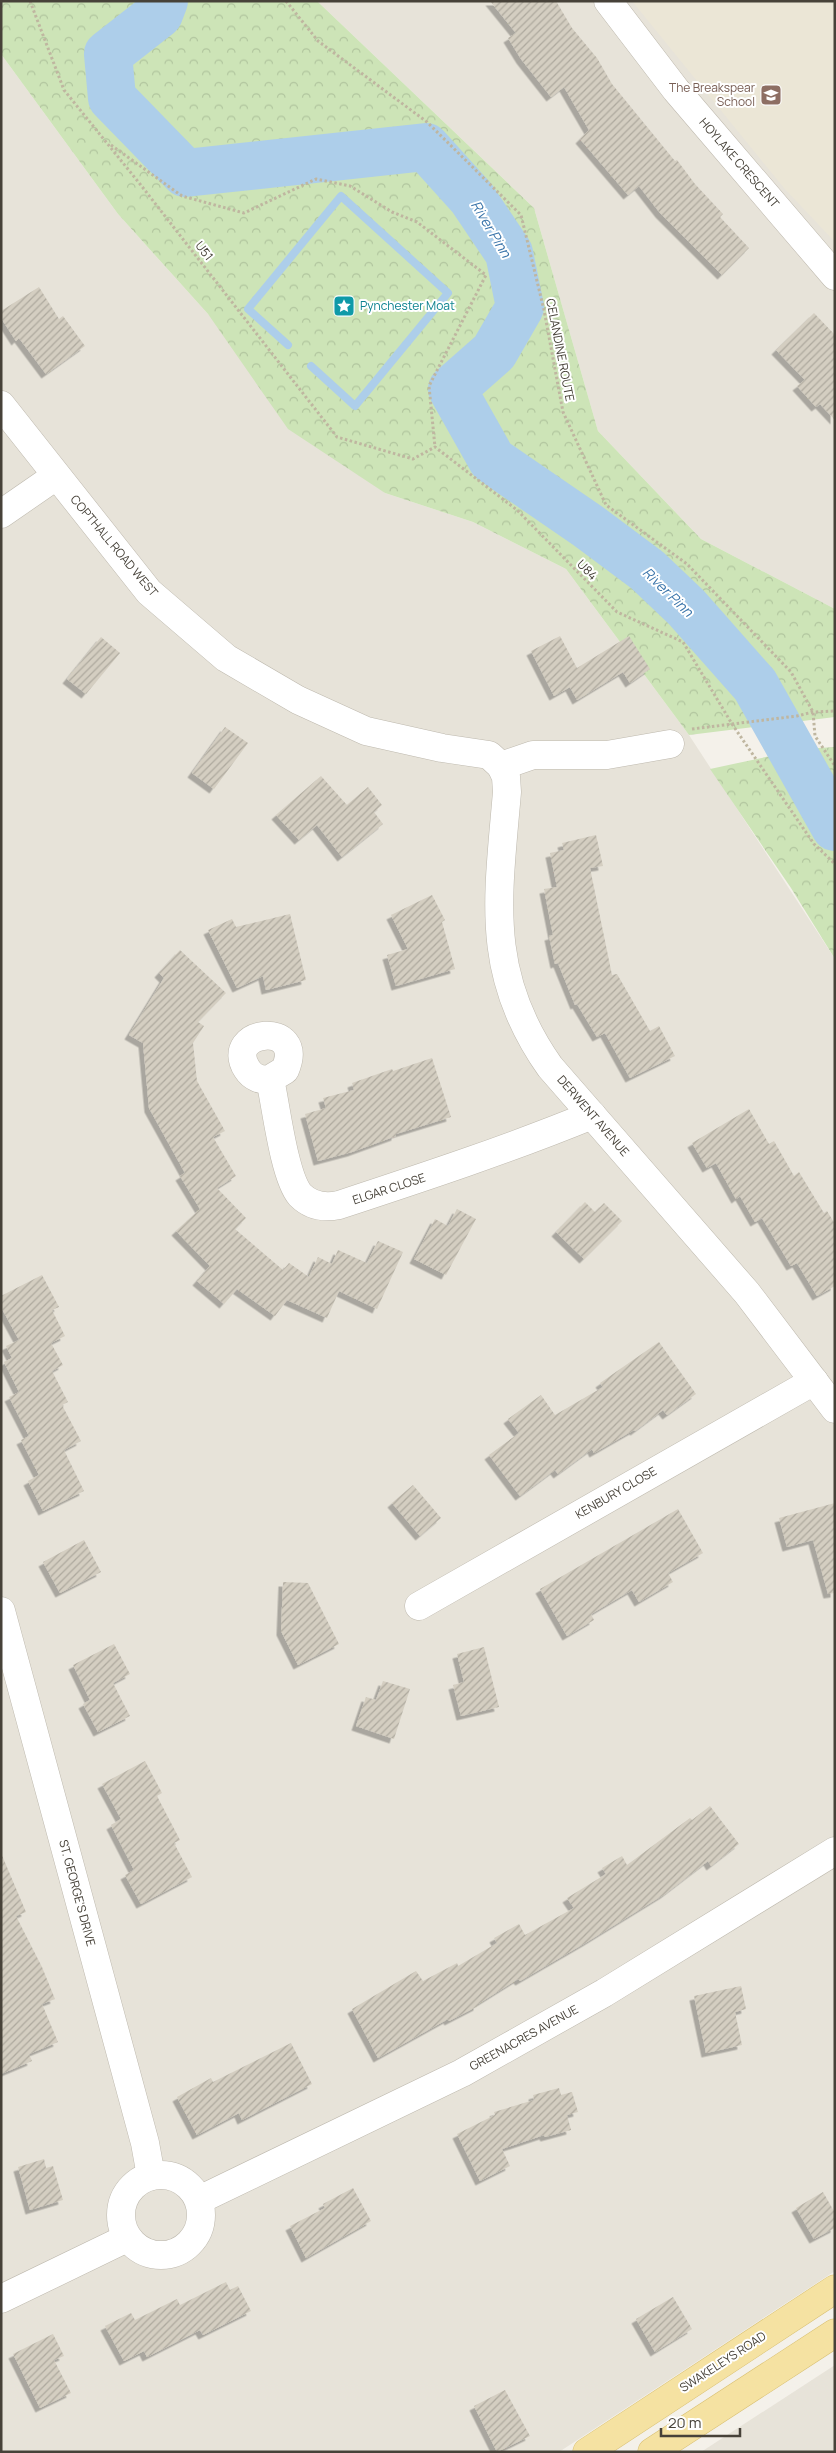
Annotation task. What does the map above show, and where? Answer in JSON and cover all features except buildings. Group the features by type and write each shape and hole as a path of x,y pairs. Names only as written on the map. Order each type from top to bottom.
{"main road":[{"name":"SWAKELEYS ROAD","path":"587,2452 835,2289"},
{"path":"652,2452 835,2333"}],"street":[{"name":"HOYLAKE CRESCENT","path":"608,1 676,90 835,276"},
{"name":"COPTHALL ROAD WEST","path":"1,405 149,592 226,658 298,700 366,731 442,748 490,755 501,766"},
{"path":"1,514 56,476"},
{"path":"501,766 533,755 606,755 670,744"},
{"name":"DERWENT AVENUE","path":"501,766 506,777 507,792 498,907 498,932 507,982 515,1006 537,1048 592,1115 747,1293 835,1409"},
{"name":"ELGAR CLOSE","path":"270,1079 294,1186 307,1200 323,1206 340,1205 429,1176 531,1140 592,1115"},
{"name":"KENBURY CLOSE","path":"419,1606 814,1381"},
{"name":"ST. GEORGE'S DRIVE","path":"1,1611 145,2143 151,2176"},
{"name":"GREENACRES AVENUE","path":"199,2200 462,2073 604,1993 835,1851"},
{"path":"151,2176 174,2177 193,2190 199,2200 201,2224 196,2234 180,2251 163,2255 146,2253 127,2238 120,2217 122,2206 132,2187 151,2176"},
{"path":"1,2300 127,2238"}],"path":[{"name":"U51","path":"30,1 64,90 337,437 413,459 435,447"},
{"name":"CELANDINE ROUTE","path":"286,1 318,41 427,122 521,215 544,310 563,412 606,505 687,564 791,672 813,712 815,736 835,766"},
{"path":"106,142 182,196 244,213 316,179 350,186 392,212 417,222 486,275 429,386 435,447"},
{"name":"U84","path":"435,447 517,510 617,612 683,642 732,724 814,844 835,864"},
{"path":"670,744 691,729 798,716 813,712 835,711"}],"shaded area":[{"path":"317,1 835,1 835,609 701,539 598,431 534,208"},
{"name":"The Breakspear School","path":"632,1 835,1 835,242 784,188"},
{"path":"1,54 118,214 208,314 385,493 473,522 566,569 689,735 835,959 835,2271 559,2452 1,2452"},
{"path":"835,2365 835,2452 701,2452"}],"green space":[{"path":"1,1 317,1 534,208 598,431 701,539 835,609 835,717 689,735 566,569 473,522 385,493 288,429 208,314 118,214 1,54"},
{"path":"835,747 835,959 791,888 710,769 803,749"}],"waterway":[{"name":"River Pinn","path":"164,1 159,14 108,54 112,98 185,173 426,147 472,198 509,253 520,307 494,352 452,389 492,460 588,526 647,570 686,607 755,685 835,827"},
{"path":"288,345 248,309 341,196 448,293 355,406 311,366"}],"place":[{"name":"The Breakspear School","path":"771,95"},
{"name":"Pynchester Moat","path":"344,306"}]}
